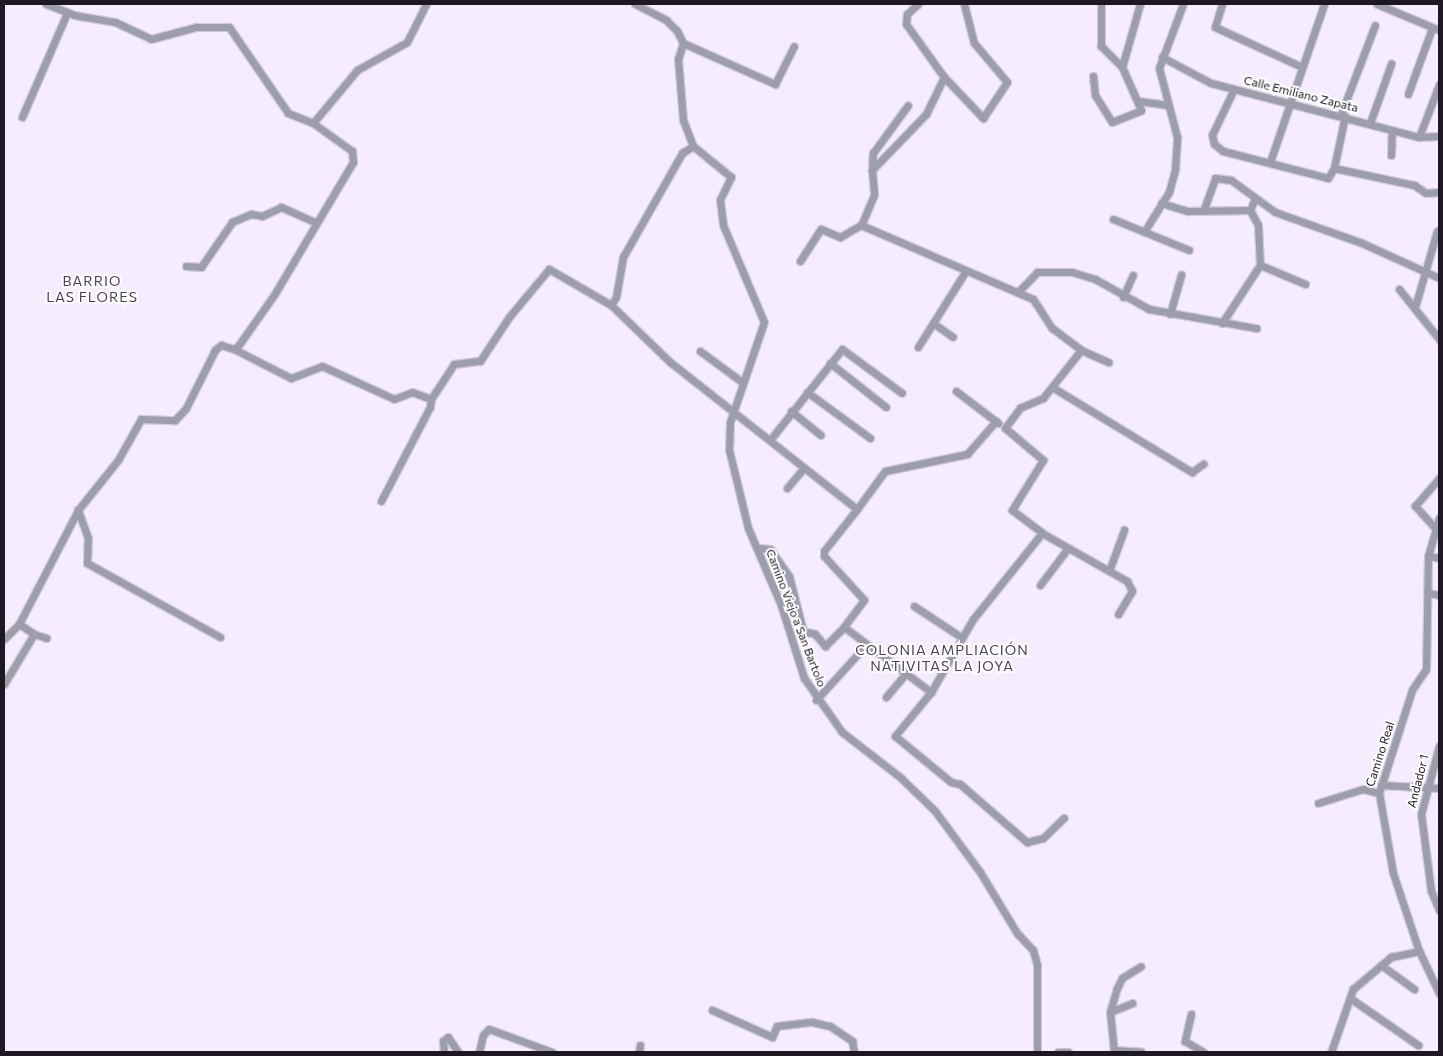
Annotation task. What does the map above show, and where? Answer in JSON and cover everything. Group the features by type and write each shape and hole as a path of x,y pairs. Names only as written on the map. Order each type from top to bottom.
{"street":[{"path":"46,4 67,13 115,22 150,39 196,27 228,26 288,113 312,122 354,156 274,295 234,349"},
{"path":"312,122 357,70 407,42 426,4"},
{"path":"635,4 673,26 683,43 775,84 794,46"},
{"path":"918,4 907,14 906,24 944,77 983,118 1006,82 974,44 964,4"},
{"path":"1093,76 1095,95 1112,122 1138,112 1139,101 1122,67 1101,46 1101,4"},
{"path":"1122,67 1140,4"},
{"path":"1144,232 1172,183 1177,137 1159,68 1183,4"},
{"path":"1222,4 1216,26 1302,67"},
{"path":"1270,162 1324,4"},
{"path":"1377,4 1436,29 1408,94"},
{"path":"22,117 67,13"},
{"path":"1234,89 1212,139 1223,151 1328,178 1334,168 1343,115 1375,25"},
{"path":"611,305 616,297 623,257 682,153 693,146 682,103 678,59 683,43"},
{"name":"Calle Emiliano Zapata","path":"1162,57 1211,83 1343,115 1419,137 1439,136"},
{"path":"1370,123 1391,64"},
{"path":"872,170 926,114 944,77"},
{"path":"1419,137 1439,85"},
{"path":"1139,101 1168,105"},
{"path":"800,261 821,229 840,237 861,225 874,195 873,153 908,105"},
{"path":"1392,130 1392,155"},
{"name":"Camino Viejo a San Bartolo","path":"693,146 731,177 720,200 722,225 763,316 762,332 742,382 728,432 729,450 748,528 758,548 804,678 816,700 842,732 901,778 935,811 980,872 1017,933 1033,950 1037,965 1037,1052"},
{"path":"1334,168 1414,185 1426,193 1439,192"},
{"path":"1204,209 1215,178 1231,180 1255,198 1298,223 1362,244 1439,278"},
{"path":"1222,323 1260,265 1260,233 1250,210 1255,198"},
{"path":"1161,203 1188,211 1204,209 1250,210"},
{"path":"186,266 201,267 232,222 251,214 262,216 281,207 317,223"},
{"path":"1113,219 1189,250"},
{"path":"861,225 965,272 1018,292 1038,304 1052,328 1081,350 1108,362"},
{"path":"1416,307 1437,230"},
{"path":"1260,265 1305,284"},
{"path":"381,501 430,407 431,399 454,364 480,361 549,269 611,305 635,332 733,413 770,440 803,469 857,509"},
{"path":"918,348 965,272"},
{"path":"1018,292 1037,272 1072,272 1095,279 1123,297 1170,314 1256,328"},
{"path":"1170,314 1181,274"},
{"path":"1123,297 1133,275"},
{"path":"1399,289 1416,307 1439,339"},
{"path":"933,323 953,337"},
{"path":"4,639 18,624 78,510 118,460 141,418 175,420 186,408 215,350 221,345 234,349 291,378 308,368 322,366 394,399 412,392 431,399"},
{"path":"770,440 842,349 902,393"},
{"path":"1005,428 1011,415 1039,400 1052,387 1081,350"},
{"path":"700,351 742,382"},
{"path":"830,363 886,407"},
{"path":"1052,387 1192,472 1203,464"},
{"path":"956,391 1043,460 1012,510 1042,532 1127,581 1132,591 1118,614"},
{"path":"807,392 870,438"},
{"path":"792,412 820,435"},
{"path":"758,548 770,549 789,576 803,631 814,634 825,646 844,627 864,600 824,556 824,551 885,471 967,454 996,421"},
{"path":"788,488 803,469"},
{"path":"1435,528 1415,506 1439,478"},
{"path":"78,510 88,538 86,563 220,637"},
{"name":"Camino Real","path":"1439,518 1428,556 1426,668 1412,690 1379,793 1387,852 1419,950 1439,993"},
{"path":"1109,571 1124,530"},
{"path":"1042,532 961,637 931,692 896,733 896,739 951,782 960,784 1027,842 1044,838 1064,818"},
{"path":"1040,585 1068,548"},
{"path":"1428,556 1439,558"},
{"path":"1428,593 1439,595"},
{"path":"914,606 961,637"},
{"path":"18,624 34,634 46,638"},
{"path":"844,627 931,692"},
{"path":"4,684 34,634"},
{"path":"816,700 866,645"},
{"path":"886,697 905,674"},
{"name":"Andador 1","path":"1439,746 1425,789 1421,824 1431,891 1439,910"},
{"path":"1381,785 1425,789 1439,788"},
{"path":"1318,803 1364,789 1379,793"},
{"path":"1331,1052 1350,998 1358,984 1391,957 1419,950"},
{"path":"1381,965 1414,988"},
{"path":"1141,966 1122,978 1110,1012 1115,1051 1141,1052"},
{"path":"1350,998 1418,1045"},
{"path":"1110,1012 1132,1003"},
{"path":"712,1010 772,1037 777,1026 812,1022 830,1026 852,1040 854,1052"},
{"path":"1191,1014 1185,1041 1203,1052"},
{"path":"479,1052 483,1035 489,1029 552,1052"},
{"path":"444,1052 443,1040 448,1037 458,1052"},
{"path":"1058,1052 1068,1052"}],"district":[{"name":"BARRIO LAS FLORES","path":"92,290"},
{"name":"COLONIA AMPLIACIÓN NATIVITAS LA JOYA","path":"942,658"}]}
